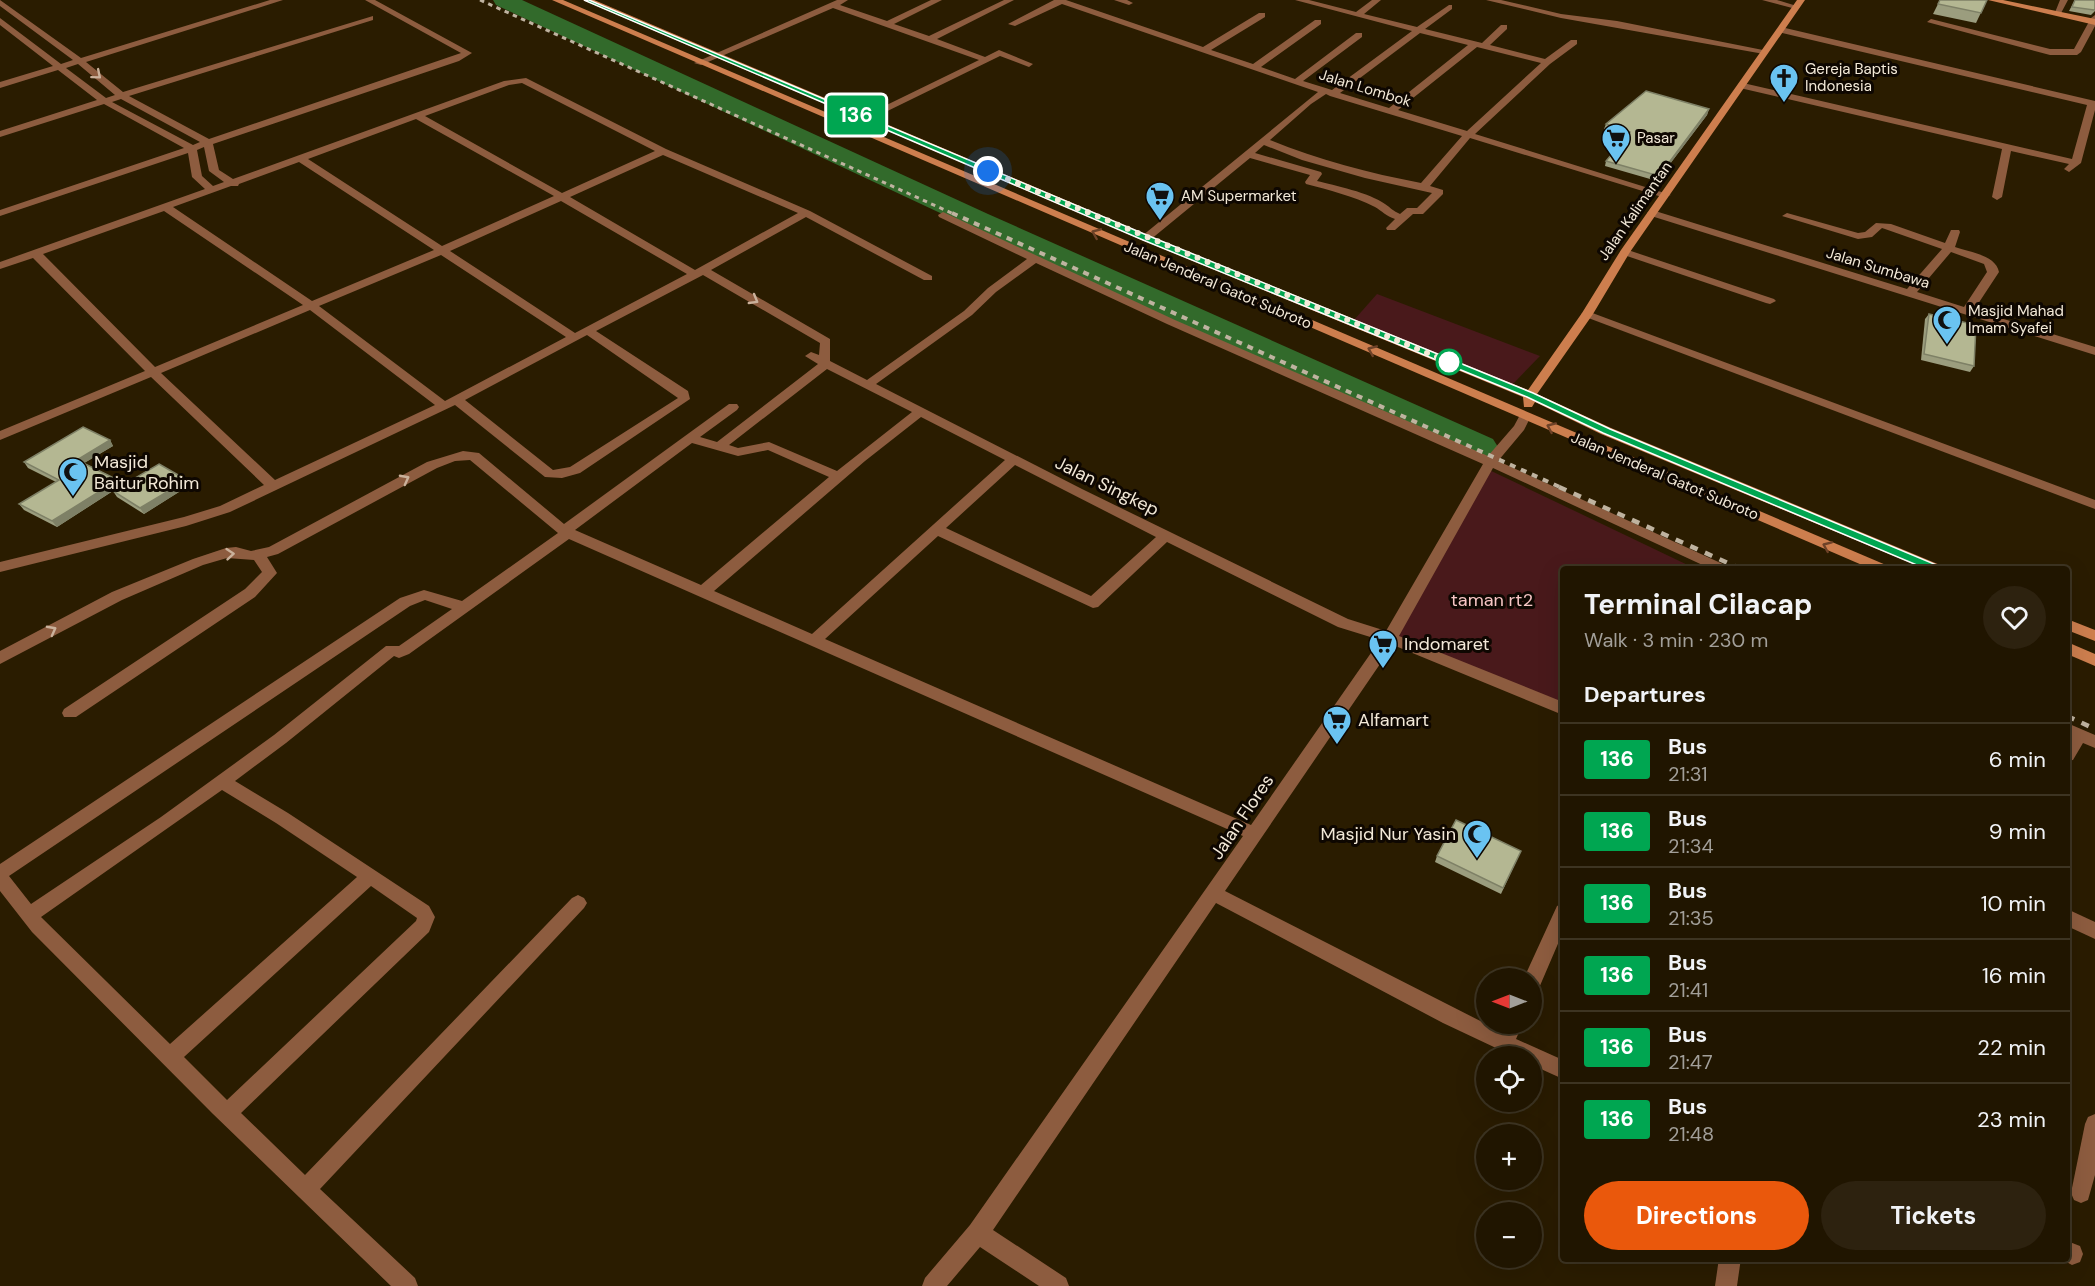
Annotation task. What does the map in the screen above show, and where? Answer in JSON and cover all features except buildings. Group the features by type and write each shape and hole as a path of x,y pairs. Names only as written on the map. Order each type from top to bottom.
{"main road":[{"name":"Jalan Jenderal Gatot Subroto","path":"555,0 1876,566"},
{"name":"Jalan Jenderal Gatot Subroto","path":"587,0 1146,238 1530,395 1606,431 1930,566"},
{"path":"1995,0 2094,20"},
{"name":"Jalan Kalimantan","path":"1525,416 1530,395 1587,314 1624,252 1799,4"},
{"path":"2070,625 2095,636"},
{"path":"2070,649 2095,660"}],"street":[{"path":"0,86 279,0"},
{"path":"0,213 468,53 369,0"},
{"path":"698,63 844,0"},
{"path":"887,24 938,0"},
{"path":"930,39 1010,0"},
{"path":"1118,0 1128,3"},
{"path":"1299,0 1547,62"},
{"path":"1357,15 1377,0"},
{"path":"1490,0 1509,2 1560,16 1671,29 1764,51"},
{"path":"1766,0 1799,4"},
{"path":"2057,13 2064,0"},
{"path":"1012,24 1066,1"},
{"name":"Jalan Lombok","path":"1066,1 1329,93 1666,195"},
{"path":"0,2 80,61 122,96 208,143 214,171 234,184"},
{"path":"833,5 986,60"},
{"path":"1146,238 1308,102 1329,93 1449,7"},
{"path":"1206,49 1262,15"},
{"path":"0,134 370,18"},
{"path":"1931,22 2050,52 2070,54 2077,52 2094,20"},
{"path":"0,21 104,101 192,148"},
{"path":"1254,68 1318,22"},
{"path":"15,33 35,27"},
{"path":"1391,111 1504,27"},
{"path":"1743,86 1896,120 1898,127 1906,132 2006,151 2064,169 2073,168 2076,163 2093,104 1781,30"},
{"path":"1296,82 1359,35"},
{"path":"1423,187 1469,135 1547,62 1574,42"},
{"path":"865,118 999,53 1029,64"},
{"path":"0,266 164,206 234,184 507,83 523,80 663,151 806,213 928,278"},
{"path":"417,116 826,342 824,364 718,447"},
{"path":"1263,141 1305,158 1439,192 1419,212 1412,210 1391,228"},
{"path":"192,148 197,177 213,191"},
{"path":"0,436 154,373 309,304 441,251 663,151"},
{"path":"1997,197 2006,151"},
{"path":"1247,154 1317,174 1310,182 1381,206 1386,212 1402,218"},
{"path":"302,159 573,338"},
{"path":"164,206 309,304 444,406"},
{"path":"0,567 186,521 225,509 444,406 806,213"},
{"name":"Jalan Sumbawa","path":"1653,213 2095,351"},
{"path":"943,215 1171,322 1490,462 1716,566"},
{"path":"1787,216 1858,236 1868,235 1880,225 1887,226 1988,262 1994,268 1967,311"},
{"path":"1911,293 1949,248 1954,231"},
{"path":"1624,252 1770,301"},
{"path":"35,253 154,373 274,487"},
{"path":"866,386 968,313 992,290 1035,258"},
{"path":"1587,314 2095,505"},
{"path":"457,399 550,474 556,475 575,470 684,399 684,394 587,330"},
{"name":"Jalan Singkep","path":"811,356 866,386 1343,624 1390,638 1560,708"},
{"path":"29,915 167,822 280,739 391,650 399,652 404,650 733,407"},
{"path":"704,591 860,458 919,412"},
{"name":"Jalan Flores","path":"933,1286 978,1233 1215,894 1253,833 1390,638 1490,462 1520,427 1525,416"},
{"path":"689,438 738,452 770,446 840,477"},
{"path":"0,658 117,596 198,562 226,553 236,552 251,556 273,550 432,465 460,455 474,456 510,484 549,521 566,532 1253,833"},
{"path":"814,640 1014,459"},
{"path":"938,530 1093,603 1166,535"},
{"path":"70,713 250,593 270,573 259,555"},
{"path":"0,873 405,602 424,595 464,607"},
{"path":"2073,732 2095,742"},
{"path":"222,782 282,818 423,912 426,917 425,923 227,1113"},
{"path":"170,1057 369,877"},
{"path":"0,878 29,915 170,1057 407,1286"},
{"path":"1215,894 1450,1017 1560,1069"},
{"path":"306,1189 578,903"},
{"path":"1538,968 1560,918"},
{"path":"2070,918 2095,931"},
{"path":"1505,1042 1508,1034"},
{"path":"2081,1193 2095,1124"},
{"path":"978,1233 1058,1286"},
{"path":"1726,1286 1729,1262"}],"green space":[{"path":"1377,294 1540,356 1512,385 1354,320"},
{"name":"taman rt2","path":"1485,468 1690,566 1560,566 1560,708 1390,638"}],"waterway":[{"path":"504,0 978,220 1481,447"}],"railway":[{"path":"480,0 956,215"},
{"path":"952,213 1562,488"},
{"path":"1559,487 1735,566"},
{"path":"2070,717 2095,729"}],"bus line":[{"name":"136","path":"587,0 1146,238 1530,395 1606,431 1930,566"}],"place":[{"name":"Gereja Baptis Indonesia","path":"1784,104"},
{"name":"Pasar","path":"1616,164"},
{"name":"AM Supermarket","path":"1160,222"},
{"name":"Masjid Mahad Imam Syafei","path":"1947,346"},
{"name":"Masjid Baitur Rohim","path":"73,498"},
{"name":"Indomaret","path":"1383,670"},
{"name":"Alfamart","path":"1337,746"},
{"name":"Masjid Nur Yasin","path":"1477,860"}],"route":[{"path":"988,171 1449,362"}]}
